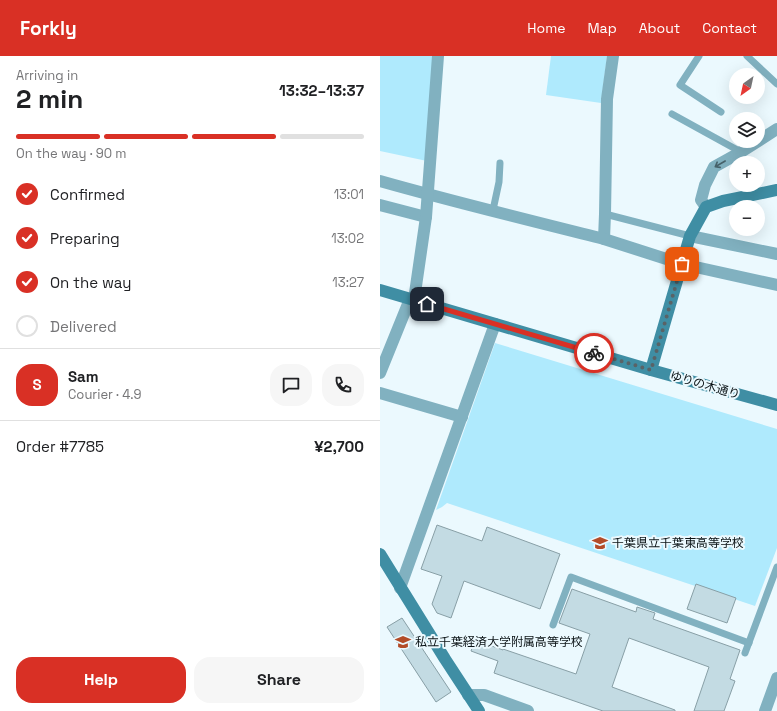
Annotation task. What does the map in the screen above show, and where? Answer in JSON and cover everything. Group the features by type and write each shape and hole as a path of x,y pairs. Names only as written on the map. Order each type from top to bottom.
{"street":[{"path":"380,373 412,299 426,218 438,56"},
{"path":"604,239 607,99 613,56"},
{"path":"706,208 701,200 705,185 714,167 777,129"},
{"path":"380,181 428,195 493,210 604,239 682,264 777,285"},
{"path":"651,370 690,236 706,208 723,201 777,190"},
{"path":"380,205 426,218"},
{"path":"690,236 777,254"},
{"name":"ゆりの木通り","path":"380,290 651,370 777,405"},
{"path":"400,588 495,324"},
{"path":"380,393 462,416"},
{"path":"380,554 400,588 479,711"},
{"path":"765,711 775,692 777,678"},
{"path":"468,695 484,695 528,711"}],"lane":[{"path":"699,56 680,85 721,112"},
{"path":"747,56 777,84"},
{"path":"672,114 741,152"},
{"path":"493,210 499,182 500,162"},
{"path":"605,214 690,236"},
{"path":"745,653 777,567"},
{"path":"553,625 571,577 749,643"}],"shaded area":[{"path":"380,56 434,56 427,161 380,151"},
{"path":"551,56 607,56 601,103 546,95"},
{"path":"495,343 777,429 777,548 755,606 447,503 436,510"}],"building":[{"path":"437,525 482,541 487,527 560,554 540,609 464,581 451,618 437,613 432,604 442,576 421,569"},
{"path":"696,584 736,598 727,623 687,609"},
{"path":"572,589 636,612 637,607 655,613 653,619 740,650 730,679 735,681 724,711 694,711 709,667 629,638 612,687 675,711 603,711 494,673 498,661 471,651 475,640 576,674 590,634 559,623"},
{"path":"402,618 451,692 436,702 387,627"}],"way so far":[{"path":"594,353 651,370 682,264"}],"place":[{"name":"千葉県立千葉東高等学校","path":"600,543"},
{"name":"私立千葉経済大学附属高等学校","path":"403,642"}],"route":[{"path":"427,304 594,353"}]}
